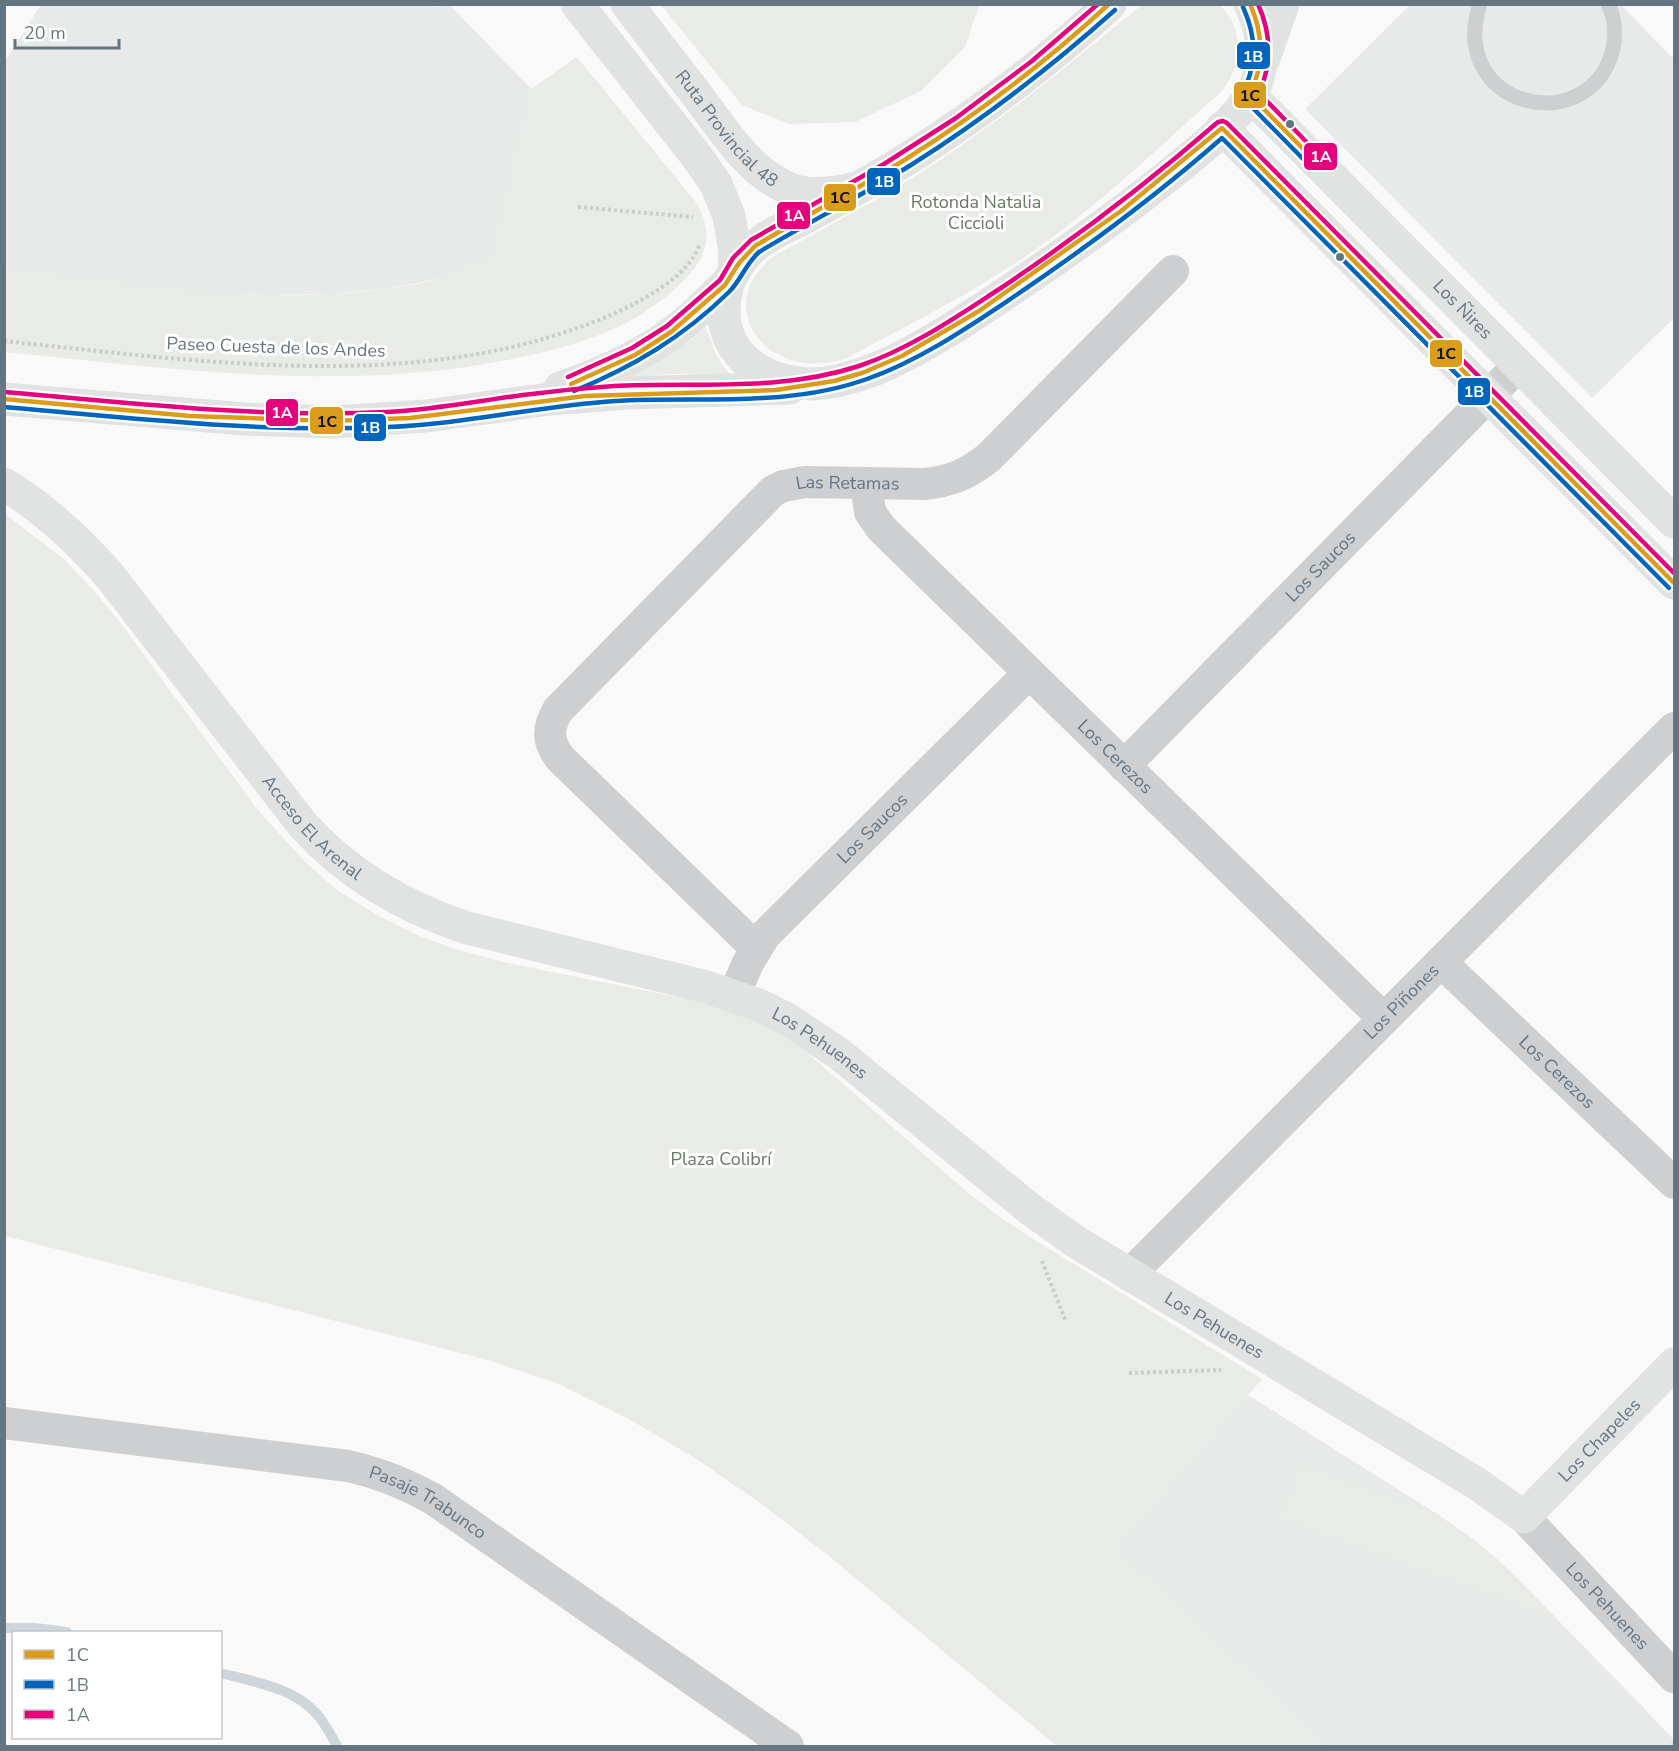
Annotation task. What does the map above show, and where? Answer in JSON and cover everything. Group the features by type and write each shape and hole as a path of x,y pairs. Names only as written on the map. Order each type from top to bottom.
{"street":[{"path":"577,4 716,184 732,230 732,275 724,310 730,340 738,353 763,374 795,384 815,385"},
{"name":"Ruta Provincial 48","path":"627,4 727,133 768,177 794,190 810,193 844,192 862,186"},
{"path":"514,404 572,384 630,359 684,324 732,275 744,256 755,246 906,160 995,100 1038,67 1110,4"},
{"path":"1250,4 1259,28 1262,45 1254,87"},
{"path":"4,399 244,419 322,422 417,417 514,404 628,393 777,389 837,381 883,366 972,315 1112,219 1187,160 1222,128 1254,87 1283,4"},
{"name":"Los Ñires","path":"1254,87 1518,366 1674,522"},
{"path":"1222,128 1674,582"},
{"name":"Las Retamas","path":"756,948 561,759 550,744 549,734 550,726 558,710 773,491 783,486 805,482 942,483 975,469 1173,272"},
{"name":"Los Saucos","path":"1124,766 1518,366"},
{"name":"Los Cerezos","path":"866,483 867,502 875,522 1384,1019"},
{"name":"Acceso El Arenal","path":"4,484 54,520 87,550 109,574 303,825 324,848 375,887 436,918 467,928 734,995"},
{"name":"Los Saucos","path":"734,995 756,948 775,923 1029,673"},
{"name":"Los Piñones","path":"1129,1275 1674,728"},
{"name":"Los Cerezos","path":"1441,962 1674,1183"},
{"name":"Los Pehuenes","path":"734,995 770,1010 812,1034 1030,1209 1129,1275 1476,1483 1524,1516 1674,1677"},
{"name":"Los Chapeles","path":"1524,1516 1674,1364"},
{"name":"Pasaje Trabunco","path":"4,1423 338,1464 389,1477 434,1499 788,1746"}],"lane":[{"path":"1480,4 1473,35 1481,66 1491,79 1509,94 1531,102 1547,104 1578,96 1603,73 1611,58 1614,42 1614,25 1608,4"}],"path":[{"path":"578,207 701,218"},
{"name":"Paseo Cuesta de los Andes","path":"4,341 172,358 289,364 386,364 487,353 579,328 622,310 663,286 681,270 694,256 701,239"},
{"path":"1039,1252 1066,1322"},
{"path":"1129,1373 1231,1370"}],"shaded area":[{"path":"432,4 435,7 450,5 531,89 489,259 443,278 390,288 332,294 207,293 5,269 4,62 41,5"},
{"path":"1410,5 1621,5 1674,59 1674,318 1592,398 1305,109"},
{"path":"1248,1395 1476,1541 1512,1573 1642,1706 1674,1740 1674,1746 1325,1746 1160,1588 1112,1552"}],"green space":[{"path":"661,5 979,5 965,47 921,91 855,122 789,124 742,105"},
{"name":"Rotonda Natalia Ciccioli","path":"1142,5 1219,5 1234,25 1238,48 1236,60 1233,72 1220,93 1111,190 1066,227 995,276 846,358 818,363 793,361 772,351 757,336 748,318 747,297 755,276 774,256 889,192 955,150 1027,98"},
{"path":"577,57 695,201 706,226 705,248 695,268 658,303 620,326 557,349 512,359 449,369 386,375 258,375 5,352 5,269 140,286 230,294 275,295 366,291 424,283 448,276 488,259 531,89"},
{"path":"706,328 717,356 730,375 672,374 633,377 631,372 687,343"},
{"name":"Plaza Colibrí","path":"4,513 65,560 94,591 122,625 257,809 306,863 337,890 375,914 417,935 458,950 503,962 707,1003 772,1028 809,1054 967,1192 1000,1217 1262,1379 1112,1552 1160,1588 1325,1746 1057,1746 829,1556 763,1505 695,1458 629,1419 559,1384 488,1360 5,1236"},
{"path":"1300,1465 1437,1514 1495,1557 1556,1618 1280,1519"}],"waterway":[{"path":"4,1628 59,1631"},
{"path":"222,1673 261,1683 300,1700 320,1718 337,1746"}],"transit line":[{"name":"1A","path":"568,377 632,348 667,326 720,280 733,258 751,240 884,164 956,118 1032,61 1098,4"},
{"name":"1C","path":"571,384 635,355 671,332 725,285 739,263 755,246 933,142 1036,67 1109,4"},
{"name":"1C","path":"1250,4 1260,38 1260,61 1250,95 1316,162"},
{"name":"1A","path":"1258,4 1265,26 1268,48 1266,71 1259,93 1321,157"},
{"name":"1B","path":"1243,7 1251,32 1253,48 1252,65 1243,98 1311,167"},
{"name":"1B","path":"574,391 617,372 675,337 729,292 759,252 892,176 965,129 1016,92 1115,10"},
{"name":"1A","path":"5,392 243,411 387,412 614,386 768,383 829,374 859,366 896,351 967,310 1085,229 1218,122 1223,121 1674,573"},
{"name":"1C","path":"4,399 190,416 330,421 410,418 585,396 776,390 834,381 862,373 902,356 979,311 1121,211 1222,128 1674,583"},
{"name":"1B","path":"4,407 244,426 388,427 615,401 742,399 805,394 836,388 886,372 940,344 975,322 1037,281 1118,222 1222,138 1669,588"}]}
